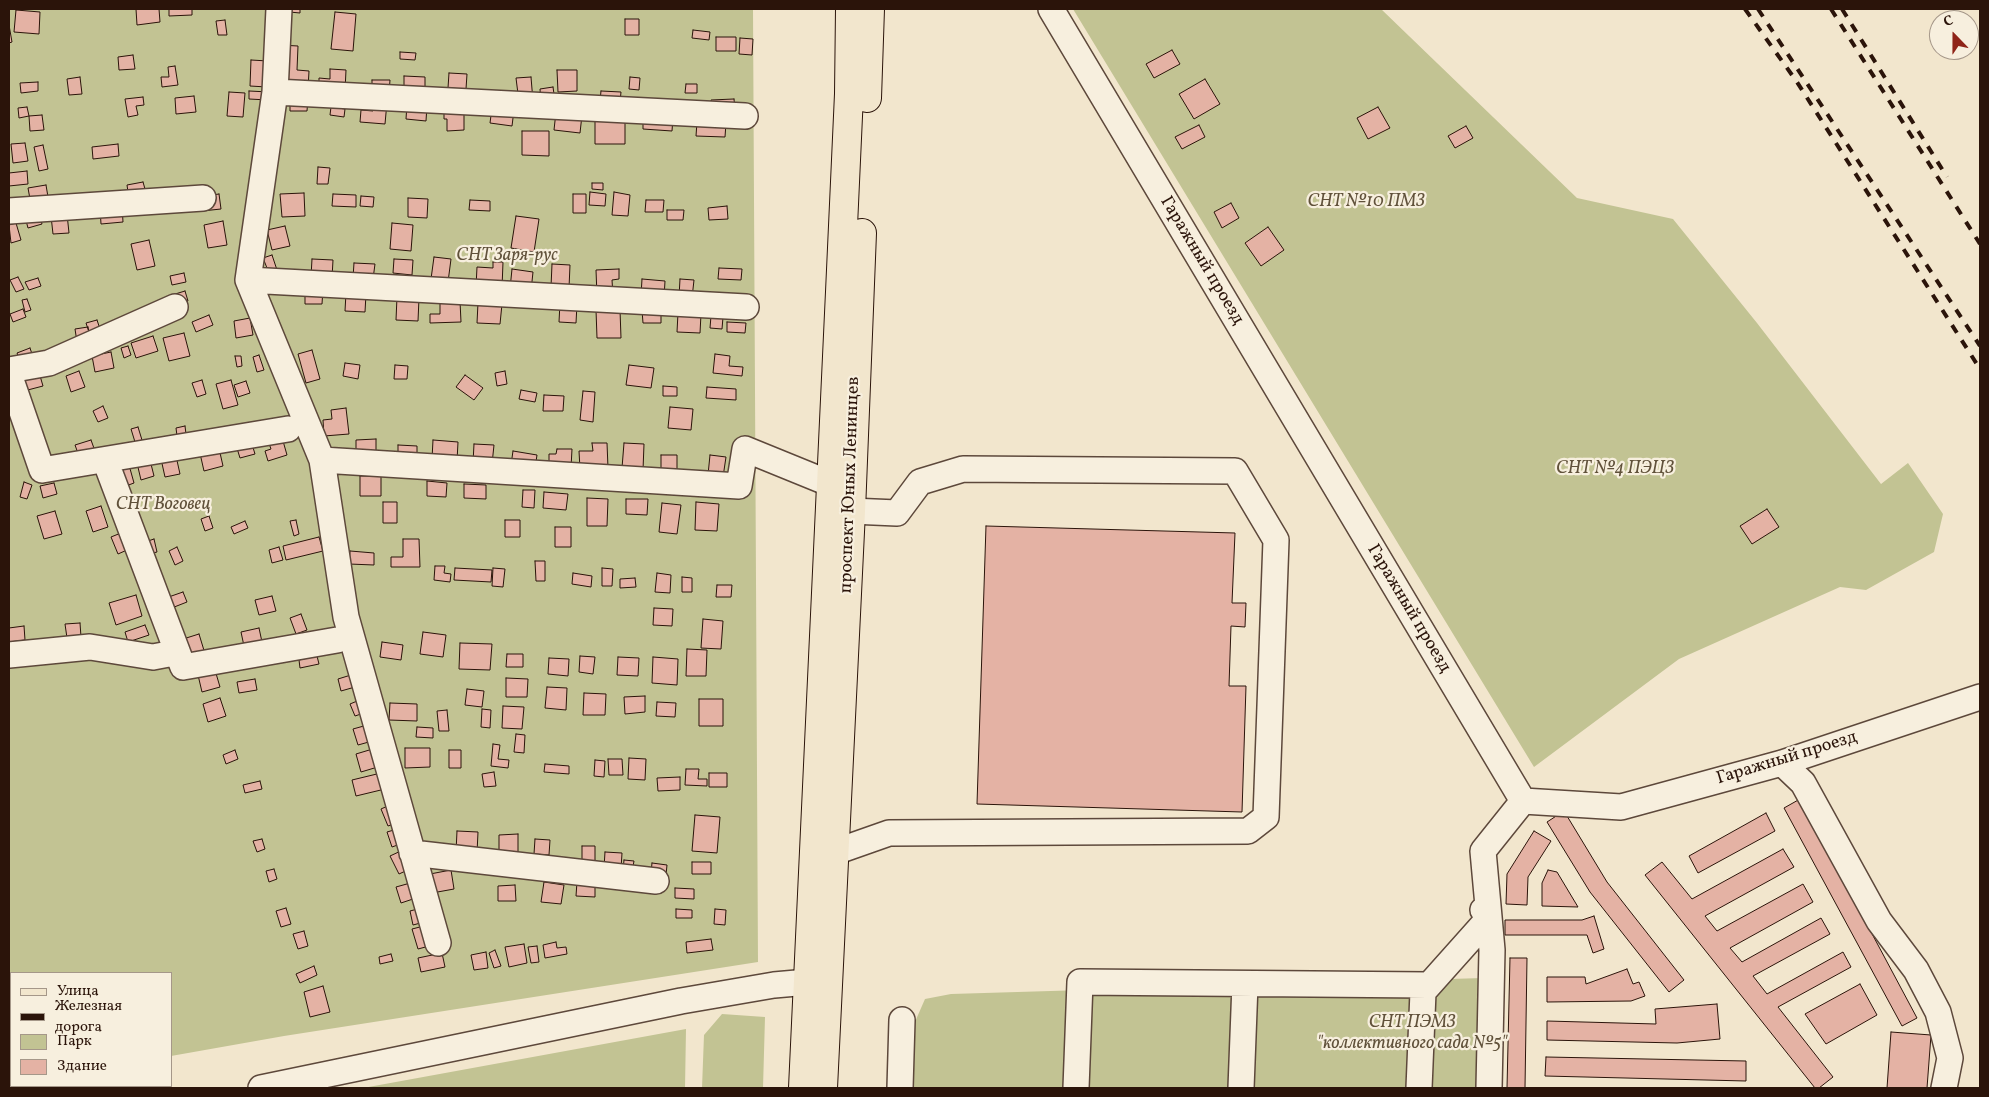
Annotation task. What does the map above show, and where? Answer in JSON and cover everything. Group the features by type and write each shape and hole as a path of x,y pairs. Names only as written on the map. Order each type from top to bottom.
{"main road":[{"name":"проспект Юных Ленинцев","path":"819,957 831,484 848,104 850,9"},
{"name":"проспект Юных Ленинцев","path":"819,957 835,852 851,511 870,9"},
{"path":"803,1088 808,982 819,957"},
{"path":"819,957 823,1088"}],"street":[{"path":"280,9 275,92 248,280 322,460 346,617 438,943"},
{"name":"Гаражный проезд","path":"1051,9 1522,802 1621,808 1782,763 1980,697"},
{"path":"275,92 745,116"},
{"path":"9,211 203,198"},
{"path":"248,280 746,307"},
{"path":"175,307 49,363 9,372 42,470 288,429"},
{"path":"322,460 739,486 745,449 831,484"},
{"path":"105,460 183,667 337,640"},
{"path":"835,852 888,833 1248,831 1266,817 1276,540 1235,471 963,469 920,482 897,513 851,511"},
{"path":"9,655 90,647 153,657 174,653"},
{"path":"1782,763 1803,783 1879,921 1916,970 1938,1012 1950,1058 1944,1088"},
{"path":"1489,1088 1492,950 1486,914 1483,851 1522,802"},
{"path":"412,853 656,881"},
{"path":"1419,1088 1423,992 1486,914"},
{"path":"261,1088 681,1001 774,985 808,982"},
{"path":"1076,1088 1080,982 1428,985"},
{"path":"1241,1088 1245,984"},
{"path":"900,1088 902,1020"}],"green space":[{"name":"СНТ Заря-рус","path":"9,9 753,9 758,962 284,1036 172,1056 172,972 10,972 9,1085"},
{"name":"СНТ №4 ПЭЦЗ","path":"1073,9 1381,9 1577,198 1673,219 1757,323 1881,484 1908,463 1943,514 1934,552 1866,590 1840,587 1679,659 1534,767"},
{"name":"СНТ ПЭМЗ \"коллективного сада №5\"","path":"1483,978 1480,1088 908,1088 911,1031 925,999 951,994"},
{"path":"722,1014 765,1017 763,1088 702,1088 704,1035"},
{"path":"686,1029 685,1088 363,1088"}],"building":[{"path":"136,9 159,9 160,22 137,25"},
{"path":"169,9 192,9 192,15 169,16"},
{"path":"280,9 300,9 300,13 279,11"},
{"path":"16,10 40,12 39,34 14,32"},
{"path":"335,12 356,14 353,51 331,49"},
{"path":"625,19 639,19 639,35 625,35"},
{"path":"225,20 227,35 218,35 216,21"},
{"path":"9,25 12,42 9,43"},
{"path":"693,30 710,32 709,40 692,38"},
{"path":"716,37 736,37 736,51 716,51"},
{"path":"740,38 753,39 752,55 739,54"},
{"path":"280,45 298,46 297,70 309,71 308,89 277,87"},
{"path":"1172,50 1180,64 1154,78 1146,64"},
{"path":"400,52 416,53 415,60 400,59"},
{"path":"133,55 135,69 119,70 118,57"},
{"path":"251,60 268,61 267,87 250,86"},
{"path":"175,66 178,85 162,87 161,77 169,77 168,67"},
{"path":"330,69 346,70 345,91 319,90 319,78 330,79"},
{"path":"557,70 577,70 577,91 558,92"},
{"path":"449,73 467,74 466,89 448,88"},
{"path":"404,76 425,77 425,94 404,93"},
{"path":"80,77 82,94 69,95 67,79"},
{"path":"531,77 533,101 519,102 516,78"},
{"path":"630,77 640,78 639,90 629,89"},
{"path":"1205,79 1220,104 1194,119 1179,94"},
{"path":"372,80 390,80 389,93 372,92"},
{"path":"38,82 38,91 21,93 20,83"},
{"path":"686,84 697,84 697,93 685,93"},
{"path":"553,87 555,101 541,103 540,89"},
{"path":"249,91 269,92 268,100 249,99"},
{"path":"601,91 621,92 620,102 600,101"},
{"path":"229,92 245,93 243,117 227,116"},
{"path":"194,96 196,112 176,114 175,98"},
{"path":"290,96 308,97 307,111 290,111"},
{"path":"143,97 144,105 136,106 138,115 128,117 125,99"},
{"path":"734,99 735,110 712,111 711,100"},
{"path":"374,101 387,102 385,124 360,122 361,110 373,111"},
{"path":"407,104 427,105 426,121 406,119"},
{"path":"27,107 29,116 19,118 18,108"},
{"path":"331,107 345,109 344,117 330,115"},
{"path":"1378,107 1390,128 1368,139 1357,118"},
{"path":"492,108 514,110 512,126 490,123"},
{"path":"464,109 464,130 447,131 447,119 444,119 444,110"},
{"path":"556,112 582,115 580,133 554,130"},
{"path":"42,115 44,130 30,131 29,116"},
{"path":"595,116 625,116 625,144 595,144"},
{"path":"643,116 673,117 672,131 643,129"},
{"path":"697,122 726,123 725,137 696,136"},
{"path":"1199,125 1205,137 1182,149 1175,137"},
{"path":"1466,126 1473,138 1455,148 1448,136"},
{"path":"522,131 549,131 549,156 522,155"},
{"path":"25,143 28,161 13,163 11,144"},
{"path":"118,144 119,156 93,159 92,147"},
{"path":"43,145 48,169 39,171 34,147"},
{"path":"318,167 330,168 328,184 317,184"},
{"path":"27,171 28,184 9,186 9,173"},
{"path":"143,182 145,189 128,192 127,185"},
{"path":"592,183 603,183 603,190 592,189"},
{"path":"46,185 48,197 30,199 28,188"},
{"path":"590,192 606,194 605,206 589,205"},
{"path":"614,192 630,195 628,216 612,215"},
{"path":"304,193 305,216 282,217 280,194"},
{"path":"219,194 221,209 202,211 200,197"},
{"path":"333,194 356,195 356,207 332,206"},
{"path":"573,194 586,194 586,213 573,213"},
{"path":"361,196 374,197 373,207 360,206"},
{"path":"408,198 428,199 427,218 408,217"},
{"path":"470,200 490,201 490,211 469,210"},
{"path":"646,200 664,200 663,212 645,212"},
{"path":"1231,203 1239,218 1222,228 1214,212"},
{"path":"122,206 123,222 101,224 100,208"},
{"path":"727,206 728,219 709,220 708,208"},
{"path":"38,209 42,224 28,228 24,213"},
{"path":"667,210 684,210 683,220 667,220"},
{"path":"67,214 69,233 53,234 51,216"},
{"path":"516,216 539,219 534,252 511,248"},
{"path":"223,221 227,245 208,248 204,225"},
{"path":"16,223 21,240 11,243 9,225"},
{"path":"392,223 413,225 411,251 390,249"},
{"path":"285,226 290,246 272,250 267,230"},
{"path":"1268,227 1284,250 1261,266 1245,243"},
{"path":"149,240 155,266 137,270 131,244"},
{"path":"272,255 277,270 269,273 263,258"},
{"path":"434,257 451,259 448,282 431,279"},
{"path":"312,259 333,260 332,278 311,277"},
{"path":"394,259 413,260 412,275 393,273"},
{"path":"493,262 503,262 502,288 476,287 477,267 493,268"},
{"path":"354,263 375,264 373,279 353,278"},
{"path":"552,264 570,265 569,288 551,287"},
{"path":"719,268 742,269 741,280 718,279"},
{"path":"512,269 533,272 531,291 510,289"},
{"path":"619,269 619,279 612,280 613,296 597,296 596,270"},
{"path":"184,273 186,282 172,285 170,276"},
{"path":"18,277 24,289 16,292 10,280"},
{"path":"38,278 41,286 29,290 25,282"},
{"path":"642,279 665,281 664,298 641,296"},
{"path":"680,279 694,280 692,298 679,297"},
{"path":"305,288 323,288 322,304 305,304"},
{"path":"185,291 188,301 175,305 172,295"},
{"path":"346,293 366,294 365,312 345,311"},
{"path":"397,297 419,298 418,321 396,320"},
{"path":"27,299 31,310 25,312 22,300"},
{"path":"460,301 461,322 430,323 430,314 440,314 440,302"},
{"path":"478,303 502,304 500,324 477,323"},
{"path":"560,303 577,304 576,323 559,322"},
{"path":"23,309 26,317 13,322 10,314"},
{"path":"596,310 620,310 621,338 597,338"},
{"path":"642,310 661,310 661,323 643,323"},
{"path":"678,313 701,314 700,333 677,332"},
{"path":"209,315 213,325 196,332 192,322"},
{"path":"711,316 723,317 722,329 710,328"},
{"path":"250,318 253,335 236,338 234,321"},
{"path":"97,320 100,329 89,332 86,323"},
{"path":"727,322 746,323 745,333 727,332"},
{"path":"88,327 90,340 77,342 75,329"},
{"path":"184,333 190,356 169,361 163,338"},
{"path":"153,336 158,351 136,358 131,343"},
{"path":"128,346 131,355 124,358 121,348"},
{"path":"30,348 35,363 23,368 17,353"},
{"path":"312,350 320,379 306,383 298,354"},
{"path":"111,352 114,368 95,372 92,356"},
{"path":"715,354 730,356 729,366 743,367 742,376 713,373"},
{"path":"259,355 264,370 257,372 253,357"},
{"path":"235,356 241,356 242,366 237,367"},
{"path":"345,363 360,365 358,379 343,376"},
{"path":"395,365 408,366 407,379 394,379"},
{"path":"629,365 654,368 651,388 626,385"},
{"path":"38,369 43,386 20,392 16,376"},
{"path":"79,371 85,387 71,392 66,376"},
{"path":"505,371 507,384 497,386 495,373"},
{"path":"465,375 483,388 474,400 456,387"},
{"path":"202,380 206,394 197,397 192,383"},
{"path":"231,380 238,405 223,409 216,384"},
{"path":"246,381 250,393 238,397 234,385"},
{"path":"663,386 677,387 677,396 663,396"},
{"path":"707,387 736,389 736,400 706,398"},
{"path":"521,390 537,393 535,402 519,399"},
{"path":"583,391 595,392 593,422 580,420"},
{"path":"544,395 564,396 563,411 543,411"},
{"path":"103,406 108,418 98,422 93,411"},
{"path":"670,407 693,409 691,430 668,428"},
{"path":"346,408 349,434 324,436 323,420 332,419 331,410"},
{"path":"185,426 186,434 177,436 176,428"},
{"path":"138,427 142,440 135,442 131,429"},
{"path":"281,434 287,455 268,461 265,451 271,449 267,438"},
{"path":"376,439 376,454 356,454 356,440"},
{"path":"91,440 95,451 79,456 75,445"},
{"path":"433,440 458,442 457,461 432,459"},
{"path":"251,441 255,454 240,458 236,445"},
{"path":"592,443 607,443 608,468 580,469 579,451 593,451"},
{"path":"624,443 644,444 643,470 622,468"},
{"path":"218,444 223,466 204,471 199,449"},
{"path":"474,444 494,445 492,464 473,463"},
{"path":"398,445 417,446 417,460 398,459"},
{"path":"557,449 572,449 571,468 549,468 549,454 556,454"},
{"path":"513,451 537,455 535,468 511,465"},
{"path":"661,455 677,455 677,475 661,475"},
{"path":"710,455 726,457 723,477 708,475"},
{"path":"176,456 180,474 165,477 161,459"},
{"path":"150,460 154,476 141,480 137,463"},
{"path":"129,465 134,483 123,487 117,469"},
{"path":"360,476 381,476 381,496 360,496"},
{"path":"427,481 447,483 446,497 427,496"},
{"path":"24,482 32,485 27,499 20,497"},
{"path":"54,483 57,494 43,498 40,486"},
{"path":"464,484 486,485 486,499 464,498"},
{"path":"523,490 535,490 534,508 522,507"},
{"path":"544,492 568,494 566,510 543,508"},
{"path":"587,498 608,499 607,526 587,526"},
{"path":"626,499 648,499 647,515 626,514"},
{"path":"383,502 397,502 397,523 383,523"},
{"path":"696,502 719,504 717,531 695,530"},
{"path":"662,503 681,505 677,534 659,532"},
{"path":"101,506 108,527 93,532 86,511"},
{"path":"1767,509 1779,527 1752,544 1740,526"},
{"path":"55,511 62,534 44,539 37,516"},
{"path":"209,516 213,528 205,531 201,519"},
{"path":"296,520 299,534 294,536 290,521"},
{"path":"505,520 520,520 520,537 505,537"},
{"path":"245,521 248,528 234,534 231,527"},
{"path":"986,526 1235,533 1232,603 1246,603 1245,627 1231,626 1229,686 1246,686 1242,812 977,804"},
{"path":"555,527 571,527 571,547 555,547"},
{"path":"121,533 127,550 118,554 111,537"},
{"path":"319,537 323,551 286,560 283,546"},
{"path":"154,539 157,552 145,555 142,543"},
{"path":"403,539 419,539 420,567 391,567 391,557 403,557"},
{"path":"177,547 183,561 175,565 169,551"},
{"path":"279,547 283,560 272,563 269,550"},
{"path":"350,551 374,553 374,565 349,564"},
{"path":"535,561 545,561 545,581 536,581"},
{"path":"435,566 445,566 444,573 451,574 450,582 434,580"},
{"path":"455,568 492,570 491,582 454,580"},
{"path":"493,568 505,569 503,587 492,586"},
{"path":"602,568 613,569 612,586 602,586"},
{"path":"573,573 592,576 591,587 572,584"},
{"path":"657,573 671,575 670,593 655,592"},
{"path":"682,577 692,578 692,592 682,592"},
{"path":"635,578 636,587 620,588 620,579"},
{"path":"717,585 732,585 731,597 716,597"},
{"path":"183,592 187,602 164,611 160,600"},
{"path":"136,595 142,616 116,625 109,603"},
{"path":"272,596 276,611 259,615 255,600"},
{"path":"654,608 673,609 672,626 653,625"},
{"path":"301,614 307,630 296,634 290,618"},
{"path":"703,619 723,621 721,649 701,648"},
{"path":"80,623 81,637 67,638 65,624"},
{"path":"145,625 149,635 128,642 125,632"},
{"path":"24,626 25,640 9,642 9,628"},
{"path":"259,628 262,642 244,646 241,632"},
{"path":"423,632 446,635 443,657 420,654"},
{"path":"199,634 206,657 188,663 180,640"},
{"path":"382,642 403,645 401,660 380,657"},
{"path":"460,643 492,644 490,670 459,669"},
{"path":"687,649 707,650 706,676 686,676"},
{"path":"507,654 523,654 523,667 506,667"},
{"path":"317,656 319,664 300,668 299,660"},
{"path":"580,656 595,657 593,674 579,672"},
{"path":"618,657 639,658 638,676 617,675"},
{"path":"653,657 678,659 677,685 652,683"},
{"path":"549,658 569,659 568,676 548,674"},
{"path":"215,670 220,687 202,692 198,675"},
{"path":"351,675 355,687 341,691 338,679"},
{"path":"506,678 528,679 527,697 506,697"},
{"path":"255,679 257,690 239,693 237,682"},
{"path":"547,687 567,688 566,710 545,708"},
{"path":"467,689 484,691 482,707 465,705"},
{"path":"584,693 606,694 605,715 583,715"},
{"path":"645,696 645,712 625,714 624,697"},
{"path":"220,698 226,716 208,722 203,704"},
{"path":"362,699 367,712 355,716 350,704"},
{"path":"699,699 723,699 723,726 699,726"},
{"path":"657,702 676,703 675,717 656,716"},
{"path":"390,703 417,704 417,721 389,720"},
{"path":"503,706 524,707 522,729 502,728"},
{"path":"482,709 491,710 490,728 481,727"},
{"path":"447,710 449,731 439,731 437,711"},
{"path":"371,724 376,740 358,745 353,729"},
{"path":"417,727 433,728 433,738 416,737"},
{"path":"516,734 525,735 524,753 514,752"},
{"path":"493,744 500,745 498,759 509,760 508,768 491,766"},
{"path":"376,748 381,766 361,772 356,754"},
{"path":"405,748 430,748 430,767 405,768"},
{"path":"235,750 238,759 226,764 223,755"},
{"path":"449,750 461,750 461,768 449,768"},
{"path":"629,758 646,759 645,780 628,779"},
{"path":"608,759 622,759 623,775 609,775"},
{"path":"595,760 605,761 604,777 594,776"},
{"path":"545,764 569,766 569,774 544,772"},
{"path":"686,769 699,769 698,779 707,779 707,786 685,785"},
{"path":"494,772 496,786 484,787 482,774"},
{"path":"381,773 385,789 356,796 352,780"},
{"path":"709,773 727,773 727,787 709,787"},
{"path":"680,777 680,790 658,791 657,778"},
{"path":"260,781 262,789 245,793 243,785"},
{"path":"1800,799 1917,1018 1902,1026 1784,808"},
{"path":"392,804 399,822 388,826 381,809"},
{"path":"1564,811 1607,882 1684,980 1669,992 1590,892 1547,822"},
{"path":"1766,813 1775,831 1698,873 1689,856"},
{"path":"695,815 720,817 717,853 692,851"},
{"path":"401,828 406,842 392,847 387,832"},
{"path":"457,831 478,832 477,853 456,852"},
{"path":"1534,831 1551,841 1528,877 1527,905 1506,904 1507,874"},
{"path":"518,834 518,855 499,856 499,835"},
{"path":"262,839 265,849 257,852 253,841"},
{"path":"535,839 550,840 549,855 534,854"},
{"path":"582,846 595,846 595,864 582,864"},
{"path":"1783,849 1794,867 1705,916 1717,931 1803,884 1813,902 1730,948 1742,962 1821,918 1830,934 1753,976 1767,994 1843,952 1851,967 1778,1007 1833,1077 1819,1088 1815,1088 1645,875 1662,862 1692,899"},
{"path":"403,850 412,868 399,874 390,856"},
{"path":"605,852 622,853 621,869 604,868"},
{"path":"624,860 634,861 632,872 623,871"},
{"path":"692,862 711,862 711,874 692,874"},
{"path":"652,863 667,865 666,875 651,873"},
{"path":"274,869 277,879 269,882 266,871"},
{"path":"451,870 454,889 432,893 430,874"},
{"path":"1548,870 1557,872 1578,907 1542,906 1542,883"},
{"path":"414,882 419,897 401,903 396,887"},
{"path":"544,882 564,885 561,904 541,902"},
{"path":"577,882 595,883 595,897 576,896"},
{"path":"515,885 516,901 498,901 498,886"},
{"path":"675,888 694,889 694,899 675,898"},
{"path":"425,907 428,921 413,925 410,911"},
{"path":"286,908 291,924 281,927 276,911"},
{"path":"676,909 692,910 692,918 676,918"},
{"path":"715,909 726,910 725,925 714,924"},
{"path":"1594,916 1604,949 1593,953 1587,935 1505,935 1505,920 1582,920"},
{"path":"428,925 433,945 418,949 412,929"},
{"path":"304,931 308,946 298,949 293,934"},
{"path":"711,939 713,950 687,953 686,942"},
{"path":"556,942 557,948 566,947 567,954 545,958 543,945"},
{"path":"524,944 527,963 509,967 505,947"},
{"path":"537,946 539,962 531,963 528,947"},
{"path":"495,950 501,966 494,968 489,953"},
{"path":"486,952 488,968 474,970 471,955"},
{"path":"442,953 445,967 421,972 418,958"},
{"path":"391,954 393,961 380,964 379,957"},
{"path":"1510,958 1527,958 1525,1088 1507,1088"},
{"path":"314,966 317,975 300,983 296,974"},
{"path":"1627,969 1633,984 1639,982 1645,996 1631,1001 1547,1002 1547,977 1585,977 1586,984"},
{"path":"1860,984 1877,1015 1826,1044 1805,1014"},
{"path":"323,986 330,1012 310,1017 304,992"},
{"path":"1717,1004 1720,1039 1677,1043 1547,1040 1547,1021 1656,1024 1655,1009"},
{"path":"1891,1032 1931,1035 1927,1088 1887,1088"},
{"path":"1546,1057 1746,1061 1746,1081 1545,1076"}],"railway":[{"path":"1745,9 1797,82 1980,369"},
{"path":"1758,9 1980,346"},
{"path":"1831,9 1980,244"},
{"path":"1842,9 1947,177"}],"park label":[{"name":"СНТ №10 ПМЗ","path":"1366,203"},
{"name":"СНТ Воговец","path":"163,506"}]}
